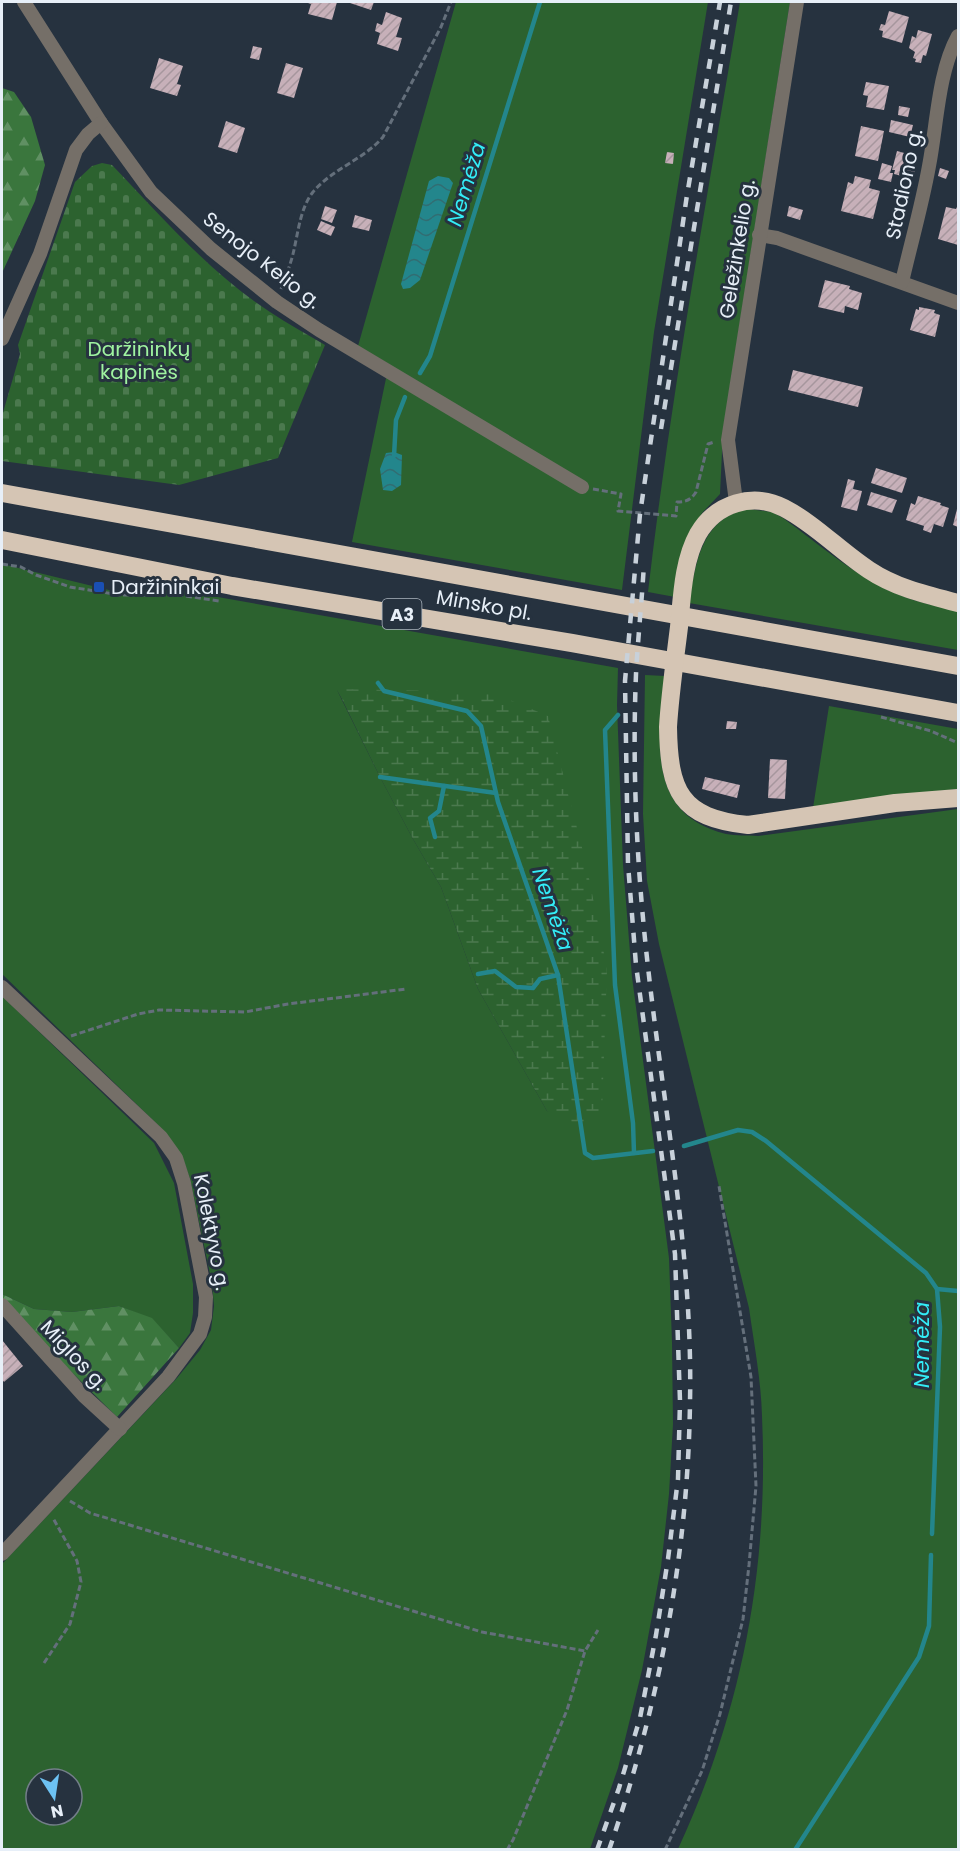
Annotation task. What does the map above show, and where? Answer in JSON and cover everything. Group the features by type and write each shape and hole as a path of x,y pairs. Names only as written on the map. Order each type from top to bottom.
{"highway":[{"name":"Minsko pl.","path":"2,493 958,666"},
{"path":"958,603 913,592 879,575 783,507 764,501 736,502 720,510 706,522 690,553 684,585 668,727 668,748 673,781 680,796 705,817 724,823 748,825 895,803 958,798"},
{"name":"Minsko pl.","path":"2,540 232,586 572,643 958,713"}],"street":[{"name":"Senojo Kelio g.","path":"24,2 101,123 151,192 211,249 277,302 319,330 582,487"},
{"name":"Geležinkelio g.","path":"736,502 728,440 796,2"},
{"name":"Stadiono g.","path":"902,282 929,168 943,84 952,48 958,36"},
{"path":"2,339 40,254 76,150 88,134 101,123"},
{"path":"759,235 777,237 958,303"},
{"name":"Kolektyvo g.","path":"2,987 161,1137 176,1158 184,1183 206,1297 205,1317 200,1334 168,1377 2,1554"},
{"name":"Miglos g.","path":"2,1305 84,1396 120,1429"}],"path":[{"path":"277,302 305,204 324,182 373,149 383,137 432,46 451,2"},
{"path":"582,487 621,494 618,511 676,516 677,502 686,502 696,492 708,444 728,440"},
{"path":"2,564 21,567 70,587 120,595 179,595 225,603"},
{"path":"58,1040 109,1022 159,1010 245,1012 288,1004 406,989"},
{"path":"665,1850 702,1771 720,1713 743,1619 756,1486 752,1377 719,1186"},
{"path":"62,1490 71,1501 90,1513 482,1632 585,1652"},
{"path":"44,1663 70,1624 81,1582 77,1560 46,1507"},
{"path":"507,1850 567,1710 585,1652 598,1630"}],"green space":[{"path":"456,2 708,2 654,332 622,590 352,542 389,364 358,346"},
{"path":"740,2 790,2 723,431 720,494 702,513 689,536 675,597 648,592 679,370"},
{"path":"2,88 14,92 31,117 45,165 35,201 2,273"},
{"name":"Daržininkų kapinės","path":"102,163 112,165 187,243 227,280 270,312 325,345 278,458 179,485 2,461 2,416 20,354 18,345 75,182 92,166"},
{"path":"748,509 772,512 783,518 839,560 884,588 914,600 958,611 958,650 689,603 703,544 720,522 732,514"},
{"path":"2,564 109,590 178,590 618,668 617,705 623,865 632,977 669,1258 673,1424 669,1494 661,1567 642,1670 618,1768 590,1849 2,1849 2,1564 177,1378 200,1350 211,1330 214,1306 212,1283 190,1179 182,1156 159,1126 2,974","holes":["337,690 592,1122 547,1111 478,989 441,887 380,777"]},
{"path":"645,675 665,676 660,749 663,772 670,792 681,810 700,824 726,834 758,836 958,809 958,1849 678,1849 719,1745 735,1692 747,1638 761,1529 762,1416 759,1376 749,1308 659,944 647,881 643,814"},
{"path":"337,689 491,692 548,716 586,863 607,969 602,1112 592,1122 571,1125 547,1111 478,989 441,887 380,777"},
{"path":"829,706 958,729 958,789 813,808"},
{"path":"2,996 154,1143 174,1183 193,1284 190,1333 179,1348 152,1319 119,1306 72,1312 34,1309 2,1294"},
{"path":"2,1294 34,1309 72,1312 119,1306 152,1318 179,1348 117,1417 2,1303"}],"water":[{"path":"438,176 449,178 453,183 420,280 410,288 403,289 401,284 429,181"},
{"path":"394,452 402,455 401,485 392,491 383,490 380,469 386,453"}],"building":[{"path":"305,2 337,2 332,20 308,14 311,4"},
{"path":"347,2 374,2 371,10"},
{"path":"889,11 909,17 902,43 882,37 883,31 879,30 881,24 885,25"},
{"path":"386,12 402,18 396,37 402,38 398,51 377,44 380,33 375,31 377,23 382,25"},
{"path":"918,30 932,34 926,56 923,55 921,63 915,62 916,59 913,58 915,52 909,48 912,36 916,38"},
{"path":"253,46 262,48 259,60 250,58"},
{"path":"159,58 183,66 177,84 181,85 177,96 150,88"},
{"path":"286,63 303,68 294,98 277,93"},
{"path":"866,82 889,86 884,110 866,107 868,96 863,95"},
{"path":"899,106 910,108 908,117 898,115"},
{"path":"891,120 913,125 910,137 889,132"},
{"path":"226,121 245,128 237,153 218,147"},
{"path":"861,126 884,131 878,161 855,156"},
{"path":"897,151 908,154 904,168 915,171 913,179 894,174 895,170 892,170"},
{"path":"667,152 674,153 673,164 665,163"},
{"path":"882,163 892,166 891,182 878,179"},
{"path":"940,168 949,171 946,179 938,176"},
{"path":"855,176 871,180 869,188 880,191 873,219 841,211 848,182 853,184"},
{"path":"958,205 958,245 938,239 946,207 956,209"},
{"path":"325,206 337,210 332,223 321,219"},
{"path":"789,206 803,210 800,220 787,216"},
{"path":"355,215 372,220 369,231 352,227"},
{"path":"321,221 335,227 331,236 317,230"},
{"path":"825,280 850,286 849,289 862,293 858,310 845,306 844,313 818,307"},
{"path":"919,307 935,310 934,313 940,315 935,337 910,330 916,309 919,310"},
{"path":"793,370 863,387 858,407 788,390"},
{"path":"876,468 907,478 902,493 871,483"},
{"path":"848,479 855,481 853,489 862,491 857,511 841,507"},
{"path":"871,492 897,500 892,513 867,505"},
{"path":"918,496 949,508 943,527 934,524 931,533 923,530 924,526 906,520 911,503 915,505"},
{"path":"958,505 958,527 953,525"},
{"path":"727,721 737,722 736,729 726,729"},
{"path":"770,759 787,760 785,799 768,798"},
{"path":"705,777 740,785 737,798 702,789"},
{"path":"2,1340 23,1366 4,1382 2,1379"}],"waterway":[{"name":"Nemėža","path":"420,373 430,356 540,2"},
{"name":"Nemėža","path":"394,456 396,420 405,397"},
{"name":"Nemėža","path":"378,683 384,691 467,711 481,726 498,802 558,975 585,1153 593,1158 653,1151"},
{"path":"618,715 605,730 615,985 633,1123 634,1153"},
{"path":"380,777 496,793"},
{"path":"435,837 430,818 439,811 444,786"},
{"path":"478,974 495,971 516,987 533,988 540,979 558,975"},
{"name":"Nemėža","path":"684,1146 738,1130 752,1132 766,1141 926,1273 937,1289 940,1327 932,1534"},
{"path":"937,1289 958,1291"},
{"name":"Nemėža","path":"795,1850 919,1657 929,1626 931,1555"}],"railway":[{"path":"597,1850 640,1718 656,1635 678,1479 680,1401 675,1254 636,965 628,864 625,681 640,514 687,195 720,2"},
{"path":"661,429 731,2"},
{"path":"609,1850 642,1740 668,1629 684,1516 690,1402 690,1347 682,1238 648,967 638,857 635,710 644,563"}],"place":[{"name":"Daržininkai","path":"99,587"}]}
